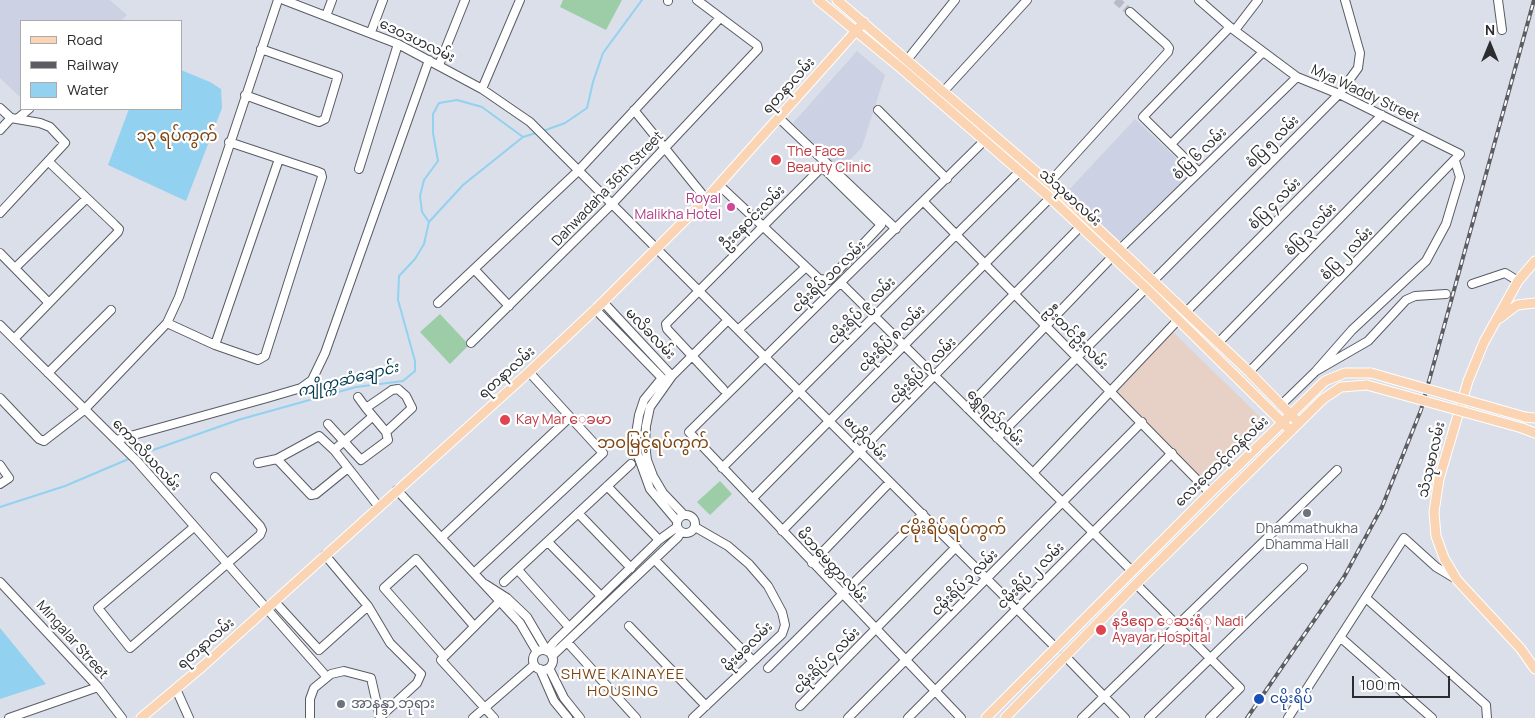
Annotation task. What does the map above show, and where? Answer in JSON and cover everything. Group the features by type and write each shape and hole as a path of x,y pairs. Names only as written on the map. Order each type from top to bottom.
{"main road":[{"name":"သံသုမာလမ်း","path":"818,0 1081,226 1291,430"},
{"name":"သံသုမာလမ်း","path":"836,0 864,22 1052,185 1249,372 1299,423"},
{"name":"ရတနာလမ်း","path":"141,718 275,602 529,372 595,309 706,199 864,22"},
{"path":"1049,197 1052,185"},
{"name":"သံသုမာလမ်း","path":"1535,261 1518,281 1496,321 1468,381 1439,479 1434,512 1436,536 1444,558 1457,580 1522,649 1535,669"},
{"path":"1496,321 1517,305 1535,303"},
{"name":"လေးထောင့်ကန်လမ်း","path":"986,718 1099,603 1325,381 1345,373 1371,373 1525,417 1535,418"},
{"name":"လေးထောင့်ကန်လမ်း","path":"1005,718 1108,612 1291,430 1336,390 1354,384 1367,385 1522,428 1535,429"},
{"path":"1522,428 1535,433"},
{"path":"1099,603 1108,612"},
{"path":"1055,647 1065,656"}],"street":[{"path":"0,398 39,439 44,441 84,410 167,323 179,297 229,142 278,0"},
{"name":"ဒေဝဒဟလမ်း","path":"284,0 398,44 482,89 530,122 578,171"},
{"path":"326,16 332,0"},
{"path":"371,32 384,0"},
{"path":"439,65 464,0"},
{"path":"482,89 520,0"},
{"path":"438,303 578,171 720,18 697,0"},
{"path":"907,60 955,0"},
{"path":"943,92 1027,0"},
{"name":"Mya Waddy Street","path":"1199,0 1232,28 1297,76 1382,114 1460,153"},
{"path":"1199,172 1144,120 1145,114 1258,0"},
{"name":"စံပြ ၅ လမ်း","path":"997,438 1339,94 1358,68 1360,53 1345,0"},
{"path":"1498,0 1502,30"},
{"path":"1052,185 1168,52 1169,48 1166,44 1130,12"},
{"name":"Dahwadaha 36th Street","path":"471,343 612,204 758,48 720,18"},
{"path":"359,169 398,44"},
{"path":"245,95 319,122 325,119 338,76 261,49"},
{"path":"1171,144 1263,52"},
{"path":"116,440 301,388 312,380 326,353 429,60"},
{"name":"စံပြ ၆ လမ်း","path":"1120,249 1297,76"},
{"path":"0,108 14,119 40,123 50,127 64,142 50,162 0,213"},
{"path":"0,130 28,110"},
{"path":"634,110 706,199"},
{"path":"878,110 947,179"},
{"name":"စံပြ ၄ လမ်း","path":"1186,312 1382,114"},
{"path":"719,185 819,279 829,280 881,225 779,118"},
{"name":"စံပြ ၃ လမ်း","path":"1218,343 1421,135"},
{"name":"ငမိုးရိပ် ၁၀ လမ်း","path":"690,430 984,141"},
{"path":"167,323 216,346 258,360 263,359 265,356 322,177 321,173 229,142"},
{"name":"စံပြ ၂ လမ်း","path":"1249,372 1460,153"},
{"path":"216,346 279,159"},
{"path":"1281,405 1316,371 1352,330 1426,261 1446,224 1460,177 1454,161"},
{"path":"14,339 119,229 50,162"},
{"path":"824,165 896,229"},
{"name":"ဦးနေဝင်းလမ်း","path":"692,357 666,326 668,321 824,165"},
{"name":"ဗဟိုလမ်း","path":"578,171 988,578 1055,647"},
{"name":"ငမိုးရိပ် ၉ လမ်း","path":"722,468 1020,172"},
{"name":"ငမိုးရိပ် ၈ လမ်း","path":"752,499 1049,197"},
{"path":"15,268 86,199"},
{"name":"ဦးတင်ဦးလမ်း","path":"924,202 1210,493"},
{"name":"ငမိုးရိပ် ၇ လမ်း","path":"782,532 1081,226"},
{"path":"0,252 48,302"},
{"path":"967,408 1113,256"},
{"path":"738,330 806,266"},
{"path":"474,269 509,306"},
{"path":"1472,284 1504,273 1518,281"},
{"name":"ရွှေရည်လမ်း","path":"841,283 1132,571"},
{"path":"1316,371 1368,341 1406,300 1415,296 1446,294"},
{"name":"မလိခလမ်း","path":"602,302 672,376 650,408 646,426 645,444 647,460 653,476 663,493 684,515 692,517 695,527"},
{"path":"595,309 662,378"},
{"path":"48,373 111,310"},
{"path":"695,527 691,532 678,527 650,489 637,453 636,434 639,415 644,400 662,378 672,376 728,320"},
{"path":"1033,473 1178,320"},
{"name":"ကောလိယလမ်း","path":"0,325 136,461 326,676"},
{"path":"692,357 723,389"},
{"path":"474,573 601,456 602,453 529,372"},
{"path":"366,408 392,390 401,390 412,408 386,432"},
{"path":"328,424 361,460 388,440 386,432 372,417 358,397"},
{"path":"334,450 372,417"},
{"path":"441,538 570,417"},
{"name":"ငမိုးရိပ် ၃ လမ်း","path":"848,718 1142,422"},
{"name":"မိဘမေတ္တာလမ်း","path":"690,430 689,436 752,499 905,662 961,718"},
{"path":"258,464 277,458 318,436 334,450 379,507"},
{"name":"ငမိုးရိပ် ၂ လမ်း","path":"908,718 1172,453"},
{"path":"277,458 311,495 316,494 348,468"},
{"path":"504,582 631,464"},
{"path":"0,465 9,478 0,484"},
{"path":"1082,718 1337,470"},
{"path":"194,527 98,608 130,648 260,535 262,530 215,477"},
{"path":"812,563 890,482"},
{"path":"607,486 660,540"},
{"path":"397,490 520,623 537,652"},
{"path":"578,514 630,568"},
{"path":"768,668 923,514"},
{"path":"537,652 549,653 568,643 655,560 684,515"},
{"path":"549,653 570,627 601,596 660,540 678,527"},
{"name":"မိုးမခလမ်း","path":"693,718 782,634 785,625 782,612 768,586 749,564 728,546 695,527"},
{"path":"1288,718 1404,538 1436,566 1457,580"},
{"path":"548,542 601,596"},
{"name":"ငမိုးရိပ် ၄ လမ်း","path":"800,706 956,547"},
{"path":"310,718 312,693 326,676 344,672 371,678 380,717 417,683 421,674 390,643 368,606 325,555"},
{"path":"474,626 416,560 384,588 494,718"},
{"path":"655,560 753,661"},
{"path":"1149,718 1303,568"},
{"path":"518,570 570,627"},
{"name":"Mingalar Street","path":"0,582 98,687 122,718"},
{"path":"485,584 508,598 527,617 538,632 553,662 549,668"},
{"path":"1136,584 1240,688 1210,718"},
{"path":"1366,598 1486,705 1487,718"},
{"path":"275,602 319,650 368,606"},
{"path":"442,658 499,602"},
{"path":"629,626 706,706"},
{"path":"1340,637 1432,718"},
{"path":"568,643 636,718"},
{"path":"537,652 534,656 537,667 554,701 568,718"},
{"path":"1065,656 1125,718"},
{"path":"473,718 537,667 549,668"},
{"path":"549,668 564,698 580,718"},
{"path":"9,718 98,687"},
{"path":"176,689 189,718"}],"shaded area":[{"path":"0,0 110,0 127,15 122,20 20,20 20,97 0,78"},
{"path":"857,51 885,75 862,147 841,170 793,123"},
{"path":"1135,119 1192,173 1121,242 1066,193"},
{"path":"1168,327 1265,422 1200,487 1104,393"}],"green space":[{"path":"563,0 622,0 606,30 560,7"},
{"path":"440,314 469,345 450,364 420,332"},
{"path":"720,481 732,494 710,515 697,502"}],"water":[{"path":"182,70 210,82 221,89 222,108 186,201 108,165 129,110 182,110"},
{"path":"0,628 46,684 0,699"}],"waterway":[{"name":"ကျိုက္ကဆံချောင်း","path":"543,131 565,123 587,108 593,82 603,53 642,0"},
{"path":"429,222 422,212 420,196 424,180 438,161 433,133 433,114 439,103 457,100 482,107 523,137"},
{"name":"ကျိုက္ကဆံချောင်း","path":"136,456 238,420 356,387 403,381 415,371 415,361 398,300 399,276 415,259 424,244 429,222 463,185 523,137 536,133"},
{"name":"ကျိုက္ကဆံချောင်း","path":"0,507 65,486 131,458"}],"tunnel":[{"path":"1116,0 1130,12"}],"railway":[{"path":"1247,718 1344,577 1382,507 1421,410 1534,0"}],"place":[{"name":"The Face Beauty Clinic","path":"776,160"},
{"name":"Royal Malikha Hotel","path":"731,207"},
{"name":"Kay Mar ေခမာ","path":"505,420"},
{"name":"Dhammathukha Dhamma Hall","path":"1307,513"},
{"name":"နဒီဧရာ ေဆးရံု Nadi Ayayar Hospital","path":"1101,630"},
{"name":"ငမိုးရိပ်","path":"1259,699"},
{"name":"အာနန္ဒာ ဘုရား","path":"341,704"}],"district":[{"name":"၁၃ ရပ်ကွက်","path":"177,137"},
{"name":"ဘဝမြင့်ရပ်ကွက်","path":"653,444"},
{"name":"ငမိုးရိပ်ရပ်ကွက်","path":"953,530"},
{"name":"SHWE KAINAYEE HOUSING","path":"623,684"}]}
